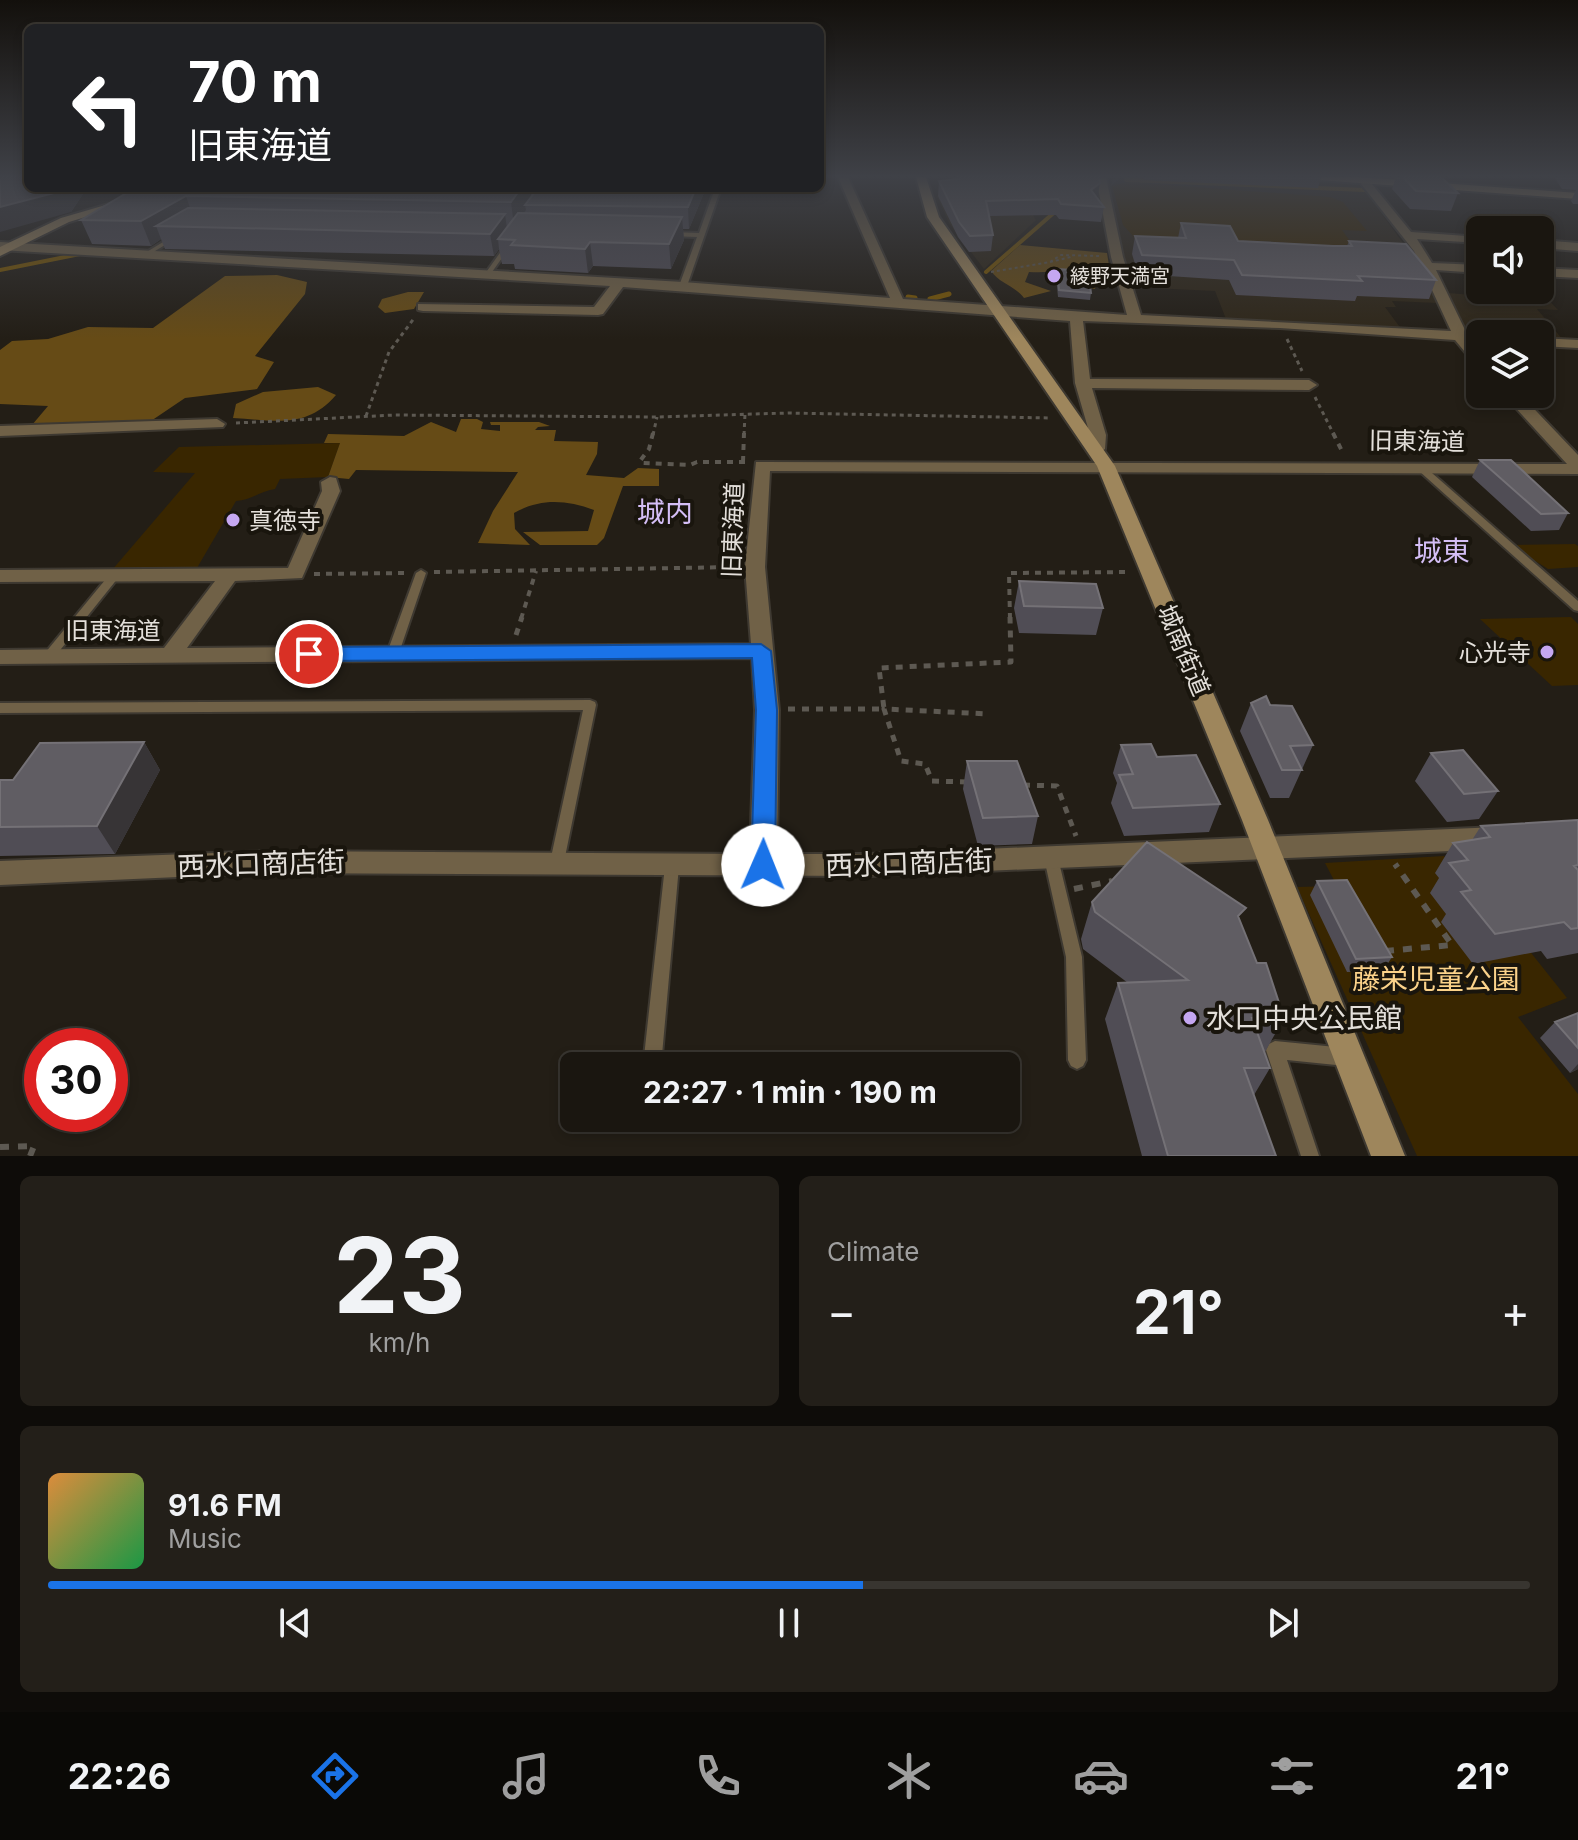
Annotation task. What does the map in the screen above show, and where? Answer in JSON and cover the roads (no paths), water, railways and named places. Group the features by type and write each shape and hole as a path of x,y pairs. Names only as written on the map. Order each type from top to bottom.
{"street":[{"path":"4,248 42,231"},
{"path":"867,231 897,300"},
{"name":"城南街道","path":"943,231 1106,466 1267,849 1346,1057 1388,1156"},
{"path":"1112,231 1135,319"},
{"path":"1406,231 1429,266 1466,342"},
{"path":"1409,235 1466,239"},
{"path":"1554,245 1578,247"},
{"path":"4,248 148,253 370,267 391,271 683,286 897,300 1076,317 1280,324 1466,336"},
{"path":"1429,266 1466,268"},
{"path":"1554,273 1578,274"},
{"path":"423,307 598,311 619,283"},
{"path":"1076,317 1083,383 1098,435 1097,449"},
{"path":"1554,343 1578,344"},
{"path":"1083,383 1309,385"},
{"path":"1524,408 1578,467"},
{"path":"0,431 217,424"},
{"name":"旧東海道","path":"0,657 761,651 752,464 1578,467"},
{"path":"3,579 295,574 331,491 330,482"},
{"path":"170,656 230,574"},
{"path":"761,651 767,710 763,865"},
{"name":"西水口商店街","path":"0,873 269,862 763,865 1084,857 1516,837"}],"lane":[{"path":"683,286 703,231"},
{"path":"148,253 183,232"},
{"path":"656,234 702,235"},
{"path":"490,271 511,241"},
{"path":"1421,468 1578,607"},
{"path":"393,653 421,573"},
{"path":"49,656 114,576"},
{"path":"0,708 590,705 557,862"},
{"path":"1051,858 1074,957 1077,1060"},
{"path":"653,1052 672,866"},
{"path":"1310,1156 1275,1050 1346,1057"}],"waterway":[{"path":"986,272 1033,231"},
{"path":"0,270 80,254"},
{"path":"930,299 949,294"},
{"path":"908,297 915,298"}],"place":[{"name":"綾野天満宮","path":"1054,276"},
{"name":"真徳寺","path":"233,520"},
{"name":"心光寺","path":"1547,652"},
{"name":"水口中央公民館","path":"1190,1018"}],"district":[{"name":"城内","path":"665,512"},
{"name":"城東","path":"1442,551"}],"park label":[{"name":"藤栄児童公園","path":"1436,979"}]}
